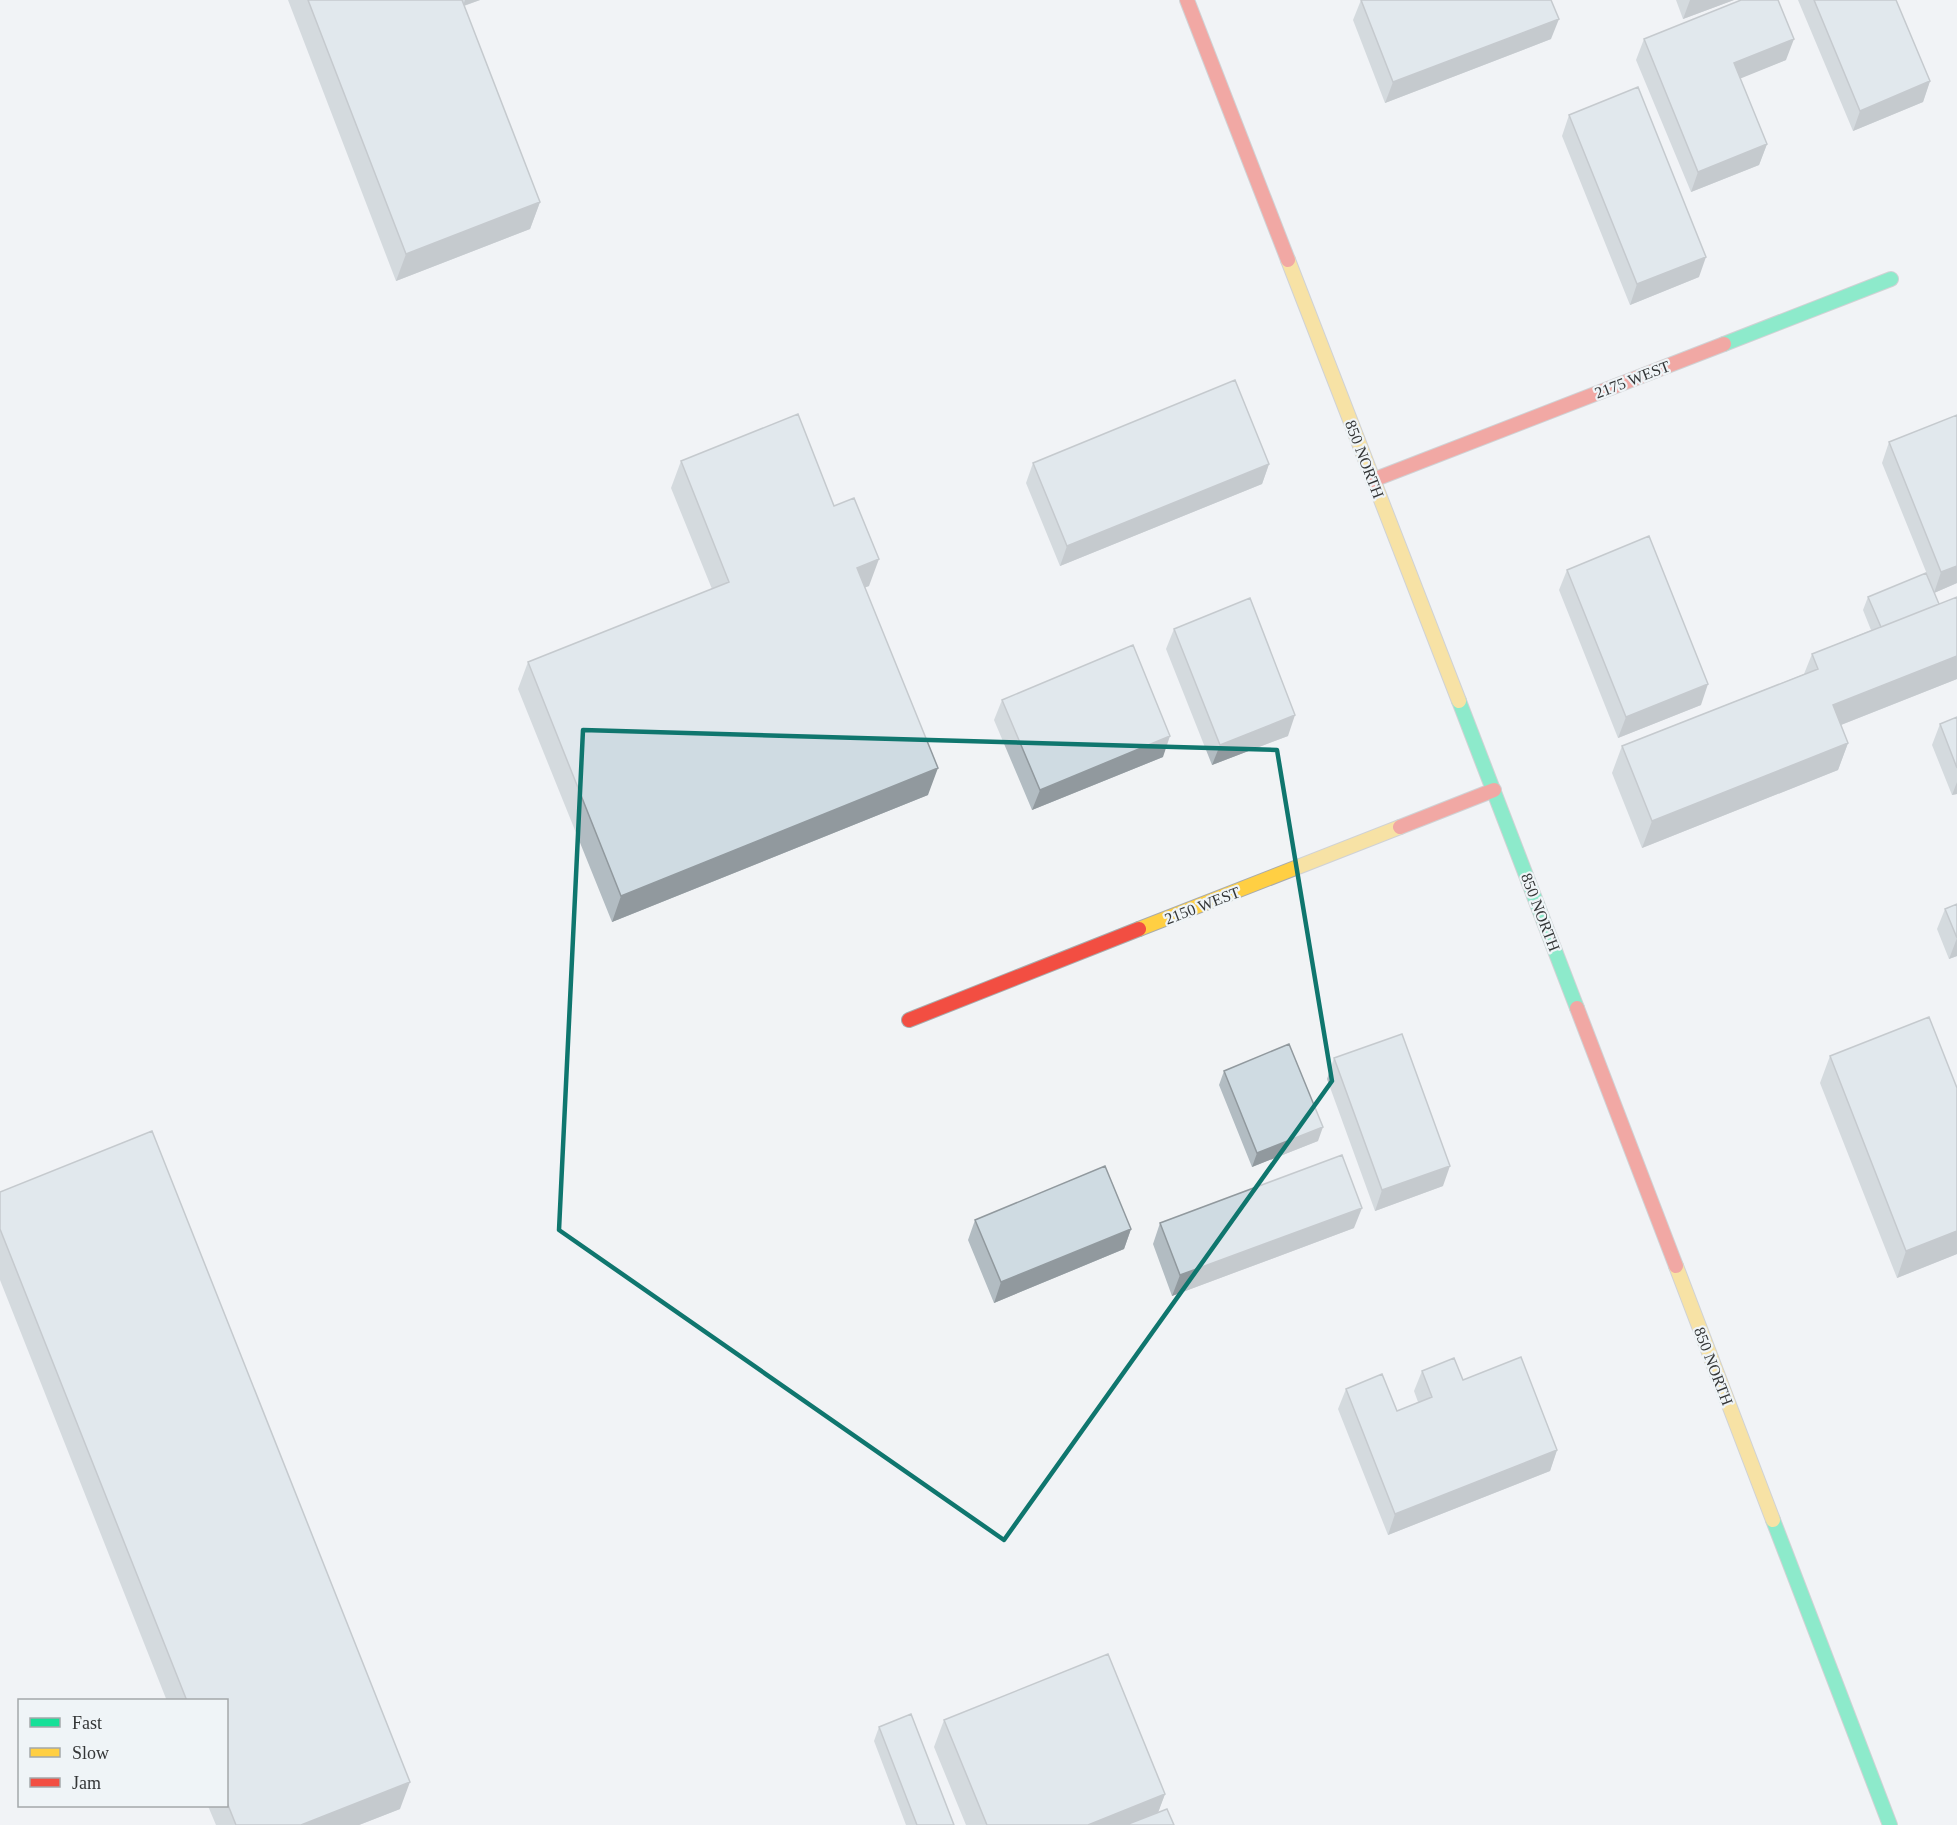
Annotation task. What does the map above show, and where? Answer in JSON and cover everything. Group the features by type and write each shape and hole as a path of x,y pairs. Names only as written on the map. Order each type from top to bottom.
{"street":[{"name":"850 NORTH","path":"1187,0 1494,790 1890,1825"},
{"name":"2175 WEST","path":"1373,480 1891,279"},
{"name":"2150 WEST","path":"909,1020 1494,790"}],"highlighted area":[{"path":"583,730 1277,750 1332,1081 1004,1540 559,1230"}],"building":[{"path":"308,0 462,0 540,202 406,254"},
{"path":"1361,0 1551,0 1559,19 1393,82"},
{"path":"1741,0 1778,0 1794,39 1734,63 1767,144 1698,172 1644,39"},
{"path":"1814,0 1896,0 1930,81 1860,111"},
{"path":"1638,87 1706,257 1637,284 1569,115"},
{"path":"1235,380 1269,464 1067,546 1033,463"},
{"path":"798,414 834,506 854,498 879,559 857,568 938,768 621,896 528,662 729,582 681,461"},
{"path":"1957,415 1957,566 1941,572 1889,442"},
{"path":"1649,536 1708,684 1626,717 1567,570"},
{"path":"1926,573 1939,604 1881,627 1868,597"},
{"path":"1957,597 1957,656 1833,705 1848,743 1652,821 1622,746 1818,669 1812,654"},
{"path":"1250,598 1295,715 1220,745 1174,629"},
{"path":"1133,645 1170,736 1040,790 1002,700"},
{"path":"1957,717 1957,768 1940,724"},
{"path":"1957,904 1957,938 1945,909"},
{"path":"1929,1017 1957,1088 1957,1231 1906,1251 1830,1056"},
{"path":"1402,1034 1450,1166 1382,1190 1334,1058"},
{"path":"1289,1044 1323,1127 1257,1153 1224,1071"},
{"path":"152,1131 410,1782 301,1825 236,1825 228,1805 228,1699 186,1699 0,1229 0,1192"},
{"path":"1342,1155 1362,1208 1180,1275 1160,1223"},
{"path":"1105,1166 1131,1229 1001,1282 975,1220"},
{"path":"1521,1357 1557,1450 1395,1514 1346,1389 1382,1374 1397,1411 1432,1397 1422,1371 1454,1358 1463,1380"},
{"path":"1108,1654 1165,1794 1088,1825 987,1825 944,1720"},
{"path":"911,1714 954,1825 917,1825 879,1727"},
{"path":"1167,1809 1174,1825 1126,1825"}],"traffic: fast":[{"path":"1724,344 1891,279"},
{"path":"1459,701 1577,1008"},
{"path":"1773,1520 1890,1825"}],"traffic: slow":[{"path":"1288,260 1459,701"},
{"path":"1139,929 1400,827"},
{"path":"1676,1266 1773,1520"}],"traffic: jam":[{"path":"1187,0 1288,260"},
{"path":"1373,480 1724,344"},
{"path":"1400,827 1494,790"},
{"path":"909,1020 1139,929"},
{"path":"1577,1008 1676,1266"}]}
